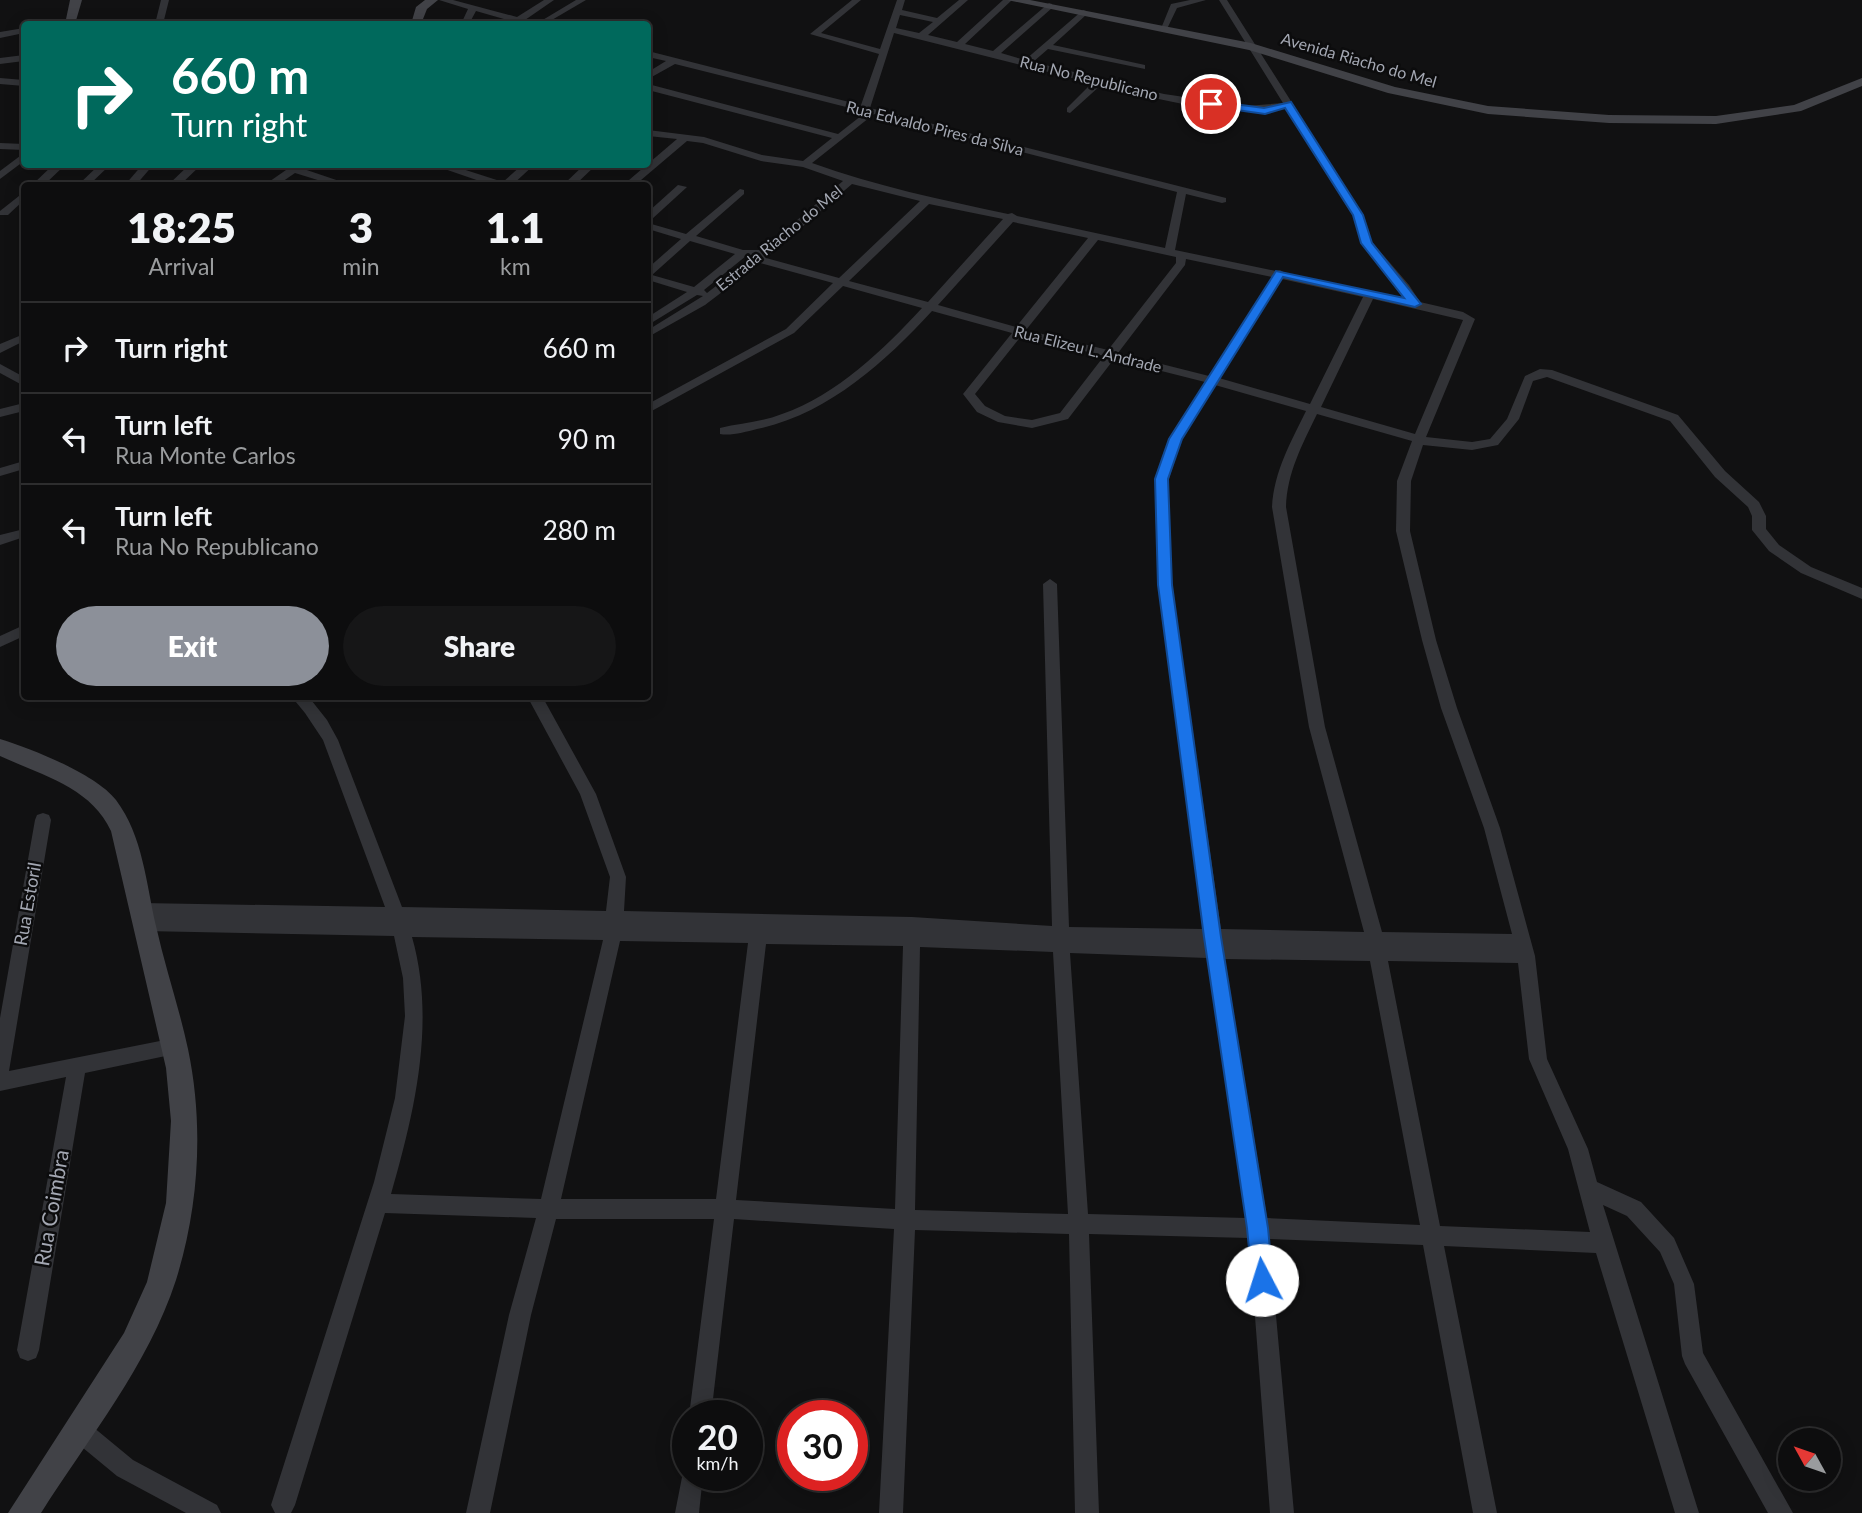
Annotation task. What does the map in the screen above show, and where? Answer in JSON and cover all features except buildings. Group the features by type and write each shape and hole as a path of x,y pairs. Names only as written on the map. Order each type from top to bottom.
{"street":[{"path":"70,21 76,0"},
{"path":"160,21 165,0"},
{"path":"443,0 511,21"},
{"path":"516,21 550,0"},
{"path":"545,21 582,0"},
{"path":"858,0 814,34 886,53"},
{"path":"805,163 869,110 901,0"},
{"path":"921,36 964,0"},
{"path":"959,45 1010,0"},
{"name":"Avenida Riacho do Mel","path":"1010,0 1251,47 1392,90 1488,110 1667,121 1744,117 1797,108 1862,82"},
{"path":"1163,29 1174,6 1202,0"},
{"path":"1210,0 1224,3 1358,215 1367,243 1415,304"},
{"path":"417,21 425,1"},
{"path":"995,54 1049,6"},
{"path":"466,21 473,8"},
{"path":"898,12 940,20"},
{"path":"1027,64 1083,13"},
{"name":"Rua No Republicano","path":"892,30 995,54 1098,83 1184,101 1265,111 1288,104"},
{"path":"0,35 21,32"},
{"path":"1047,46 1142,67"},
{"name":"Rua Edvaldo Pires da Silva","path":"651,55 1222,200"},
{"path":"0,61 21,58"},
{"path":"651,73 673,61"},
{"path":"0,81 21,83"},
{"path":"1070,110 1098,83"},
{"path":"651,88 839,137"},
{"path":"651,134 704,140 761,158 805,163 850,180 927,200 1280,273 1459,314 1469,319 1404,481 1404,531 1429,640 1449,708 1492,828 1524,949 1538,1059 1578,1149 1603,1243 1687,1513"},
{"path":"651,166 683,139"},
{"path":"0,146 21,147"},
{"path":"0,176 21,158"},
{"path":"41,182 56,168"},
{"path":"86,182 102,168"},
{"path":"133,182 145,168"},
{"path":"177,182 192,168"},
{"path":"291,168 337,182"},
{"path":"448,168 495,182"},
{"path":"509,182 525,168"},
{"path":"572,182 587,168"},
{"path":"632,182 648,168"},
{"path":"274,182 294,169"},
{"name":"Estrada Riacho do Mel","path":"651,332 670,323 708,295 754,255 850,180"},
{"path":"651,214 682,187"},
{"path":"1096,235 969,394 981,409 1002,419 1032,424 1064,416 1181,263 1176,251 1182,190"},
{"path":"651,272 686,237 740,192"},
{"path":"2,213 21,197"},
{"path":"651,407 778,340 927,200"},
{"path":"2,213 21,211"},
{"path":"724,432 792,415 819,402 868,366 932,304 1012,216"},
{"name":"Rua Elizeu L. Andrade","path":"651,227 932,304 1214,377 1420,438 1472,446 1494,442 1517,412 1519,398 1531,375 1542,372 1560,376 1674,418 1720,474 1754,505 1759,516 1759,530 1774,548 1806,570 1862,594"},
{"name":"Estrada Riacho do Mel","path":"651,320 754,255"},
{"path":"1280,273 1214,377 1168,457 1162,479 1162,502 1165,585 1214,944 1258,1228 1282,1513"},
{"path":"651,276 708,295"},
{"path":"1370,294 1316,408 1300,435 1278,496 1280,518 1317,727 1376,946 1485,1513"},
{"path":"0,349 21,338"},
{"path":"0,368 21,380"},
{"path":"0,413 21,408"},
{"path":"0,472 21,466"},
{"path":"0,540 21,534"},
{"path":"1050,584 1061,940 1079,1225 1087,1513"},
{"path":"0,642 21,632"},
{"path":"283,1505 376,1203 402,1107 410,1046 412,980 398,922 332,743 301,700"},
{"path":"478,1513 520,1315 549,1209 613,927 618,877 603,829 575,768 536,700"},
{"path":"0,747 95,793 107,805 124,836 175,1046 182,1093 183,1157 175,1217 161,1282 132,1347 23,1513"},
{"name":"Rua Estoril","path":"0,1072 43,820"},
{"path":"142,917 912,931 1061,940 1524,949"},
{"path":"702,1400 759,929"},
{"path":"891,1513 905,1220 912,931"},
{"path":"0,1082 175,1046"},
{"name":"Rua Coimbra","path":"28,1350 77,1066"},
{"path":"1588,1188 1634,1209 1667,1245 1684,1284 1693,1356 1781,1513"},
{"path":"376,1203 549,1209 727,1209 905,1220 1258,1228 1603,1243"},
{"path":"79,1430 125,1468 209,1513"},
{"path":"687,1513 690,1491"}],"route":[{"path":"1211,104 1265,111 1288,104 1358,215 1367,243 1405,287 1415,304 1280,273 1175,439 1162,479 1165,585 1213,937 1258,1228 1262,1280"}]}
